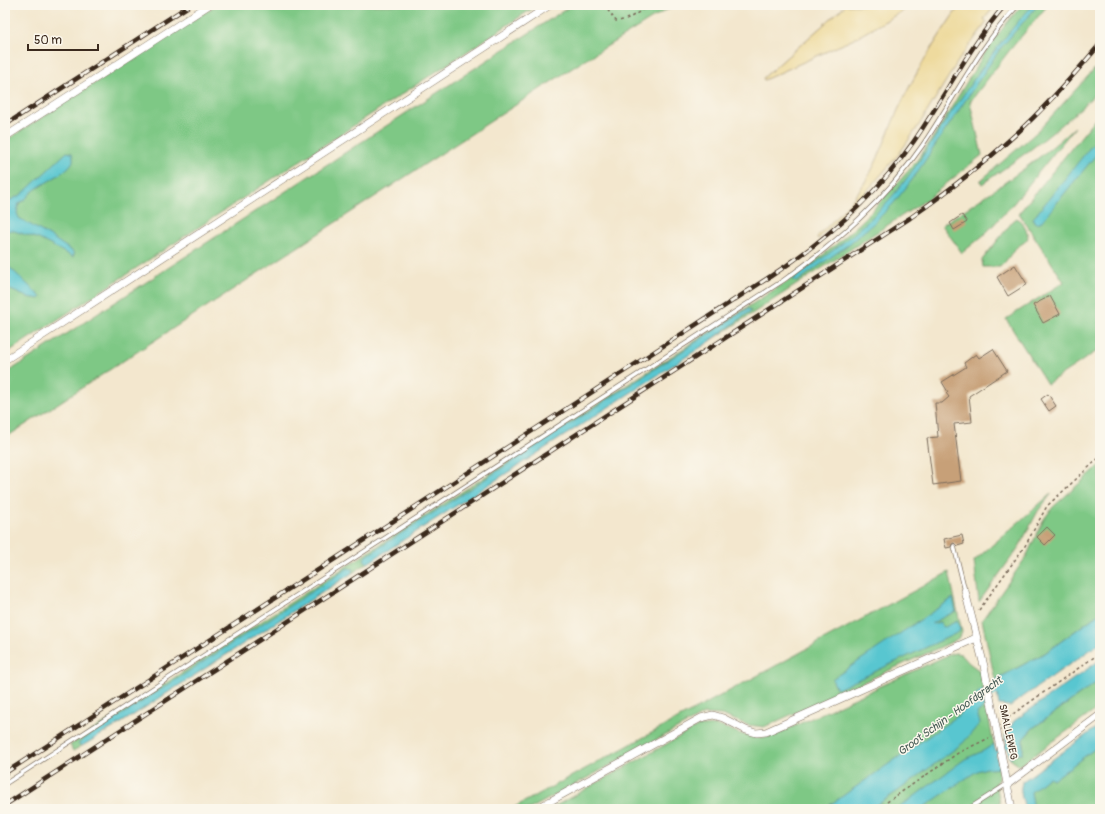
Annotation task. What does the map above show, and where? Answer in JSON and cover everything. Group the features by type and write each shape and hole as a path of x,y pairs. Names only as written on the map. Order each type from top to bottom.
{"street":[{"path":"5,137 209,5"},
{"path":"5,360 550,5"},
{"name":"SMALLEWEG","path":"965,591 984,666 1007,775 1012,809"},
{"path":"536,809 701,718 718,716 746,730 756,733 766,732 976,638"},
{"path":"1008,784 1100,715"}],"lane":[{"path":"5,784 757,297 834,243 871,208 908,166 933,129 969,70 999,28 1018,5"},
{"path":"954,546 965,591"},
{"path":"968,809 1008,784"}],"path":[{"path":"604,5 616,21 621,21 629,18 649,5"},
{"path":"972,620 1025,546 1047,506 1100,457"},
{"path":"996,726 1100,653"},
{"path":"877,809 958,754 998,733"}],"green space":[{"path":"216,5 538,5 5,354 5,141"},
{"path":"572,5 675,5 577,65 5,438 5,374"},
{"path":"1022,5 1048,5 1009,51 970,102 982,155 926,200 121,723 73,751 70,745 780,286 822,256 861,222 880,203 921,155 982,57"},
{"path":"1100,63 1100,89 1087,103 1029,151 982,184 980,181 1038,131"},
{"path":"1100,113 1100,349 1047,384 1006,319 1064,282 1019,213"},
{"path":"1075,127 1013,204 985,234 962,253 942,225 1027,167"},
{"path":"1017,218 1022,223 1027,233 1028,236 1026,241 1014,250 1000,267 983,267 982,260"},
{"path":"1100,465 1100,613 1045,653 995,680 982,620 1026,557 1044,519 1053,507"},
{"path":"1052,493 1038,511 1019,547 979,602 974,561"},
{"path":"949,572 962,632 960,637 954,641 764,727 748,725 721,715 704,714 530,809 511,809"},
{"path":"950,654 961,654 969,663 980,671 999,773 999,779 996,783 1001,809 550,809 697,727 721,727 754,737 773,736"},
{"path":"1100,680 1100,707 1022,764 1018,765 1010,759 1016,754 1019,755 1023,750 1023,739 1033,728"},
{"path":"1100,733 1100,809 1031,809 1029,788"}],"sand":[{"path":"846,5 913,5 854,39 764,80 763,78"},
{"path":"960,5 996,5 984,19 987,22 960,58 919,125 899,154 860,199 818,239 817,237 848,204 865,182 875,165 898,110 919,69"}],"water":[{"path":"1033,5 1038,5 1000,49 912,180 893,204 873,224 849,244 797,282 794,281 793,279 833,250 868,221 889,200 917,164 950,113 985,64"},
{"path":"1100,135 1100,150 1042,221 1038,224 1034,222 1033,218"},
{"path":"67,152 72,153 72,163 64,171 36,189 25,200 19,203 17,213 19,218 72,251 74,254 73,257 39,239 11,230 5,232 5,203 22,194"},
{"path":"5,261 6,264 41,297 40,299 27,297 6,288 5,289"},
{"path":"747,309 751,311 709,342 368,563 364,560 365,557"},
{"path":"348,568 353,569 352,573 121,723 82,746 78,743"},
{"path":"953,598 956,611 932,624 940,622 942,626 945,627 957,621 960,629 959,632 838,689 836,688 832,679"},
{"name":"Groot Schijn - Hoofdgracht","path":"1100,613 1100,643 1010,706 999,705 995,680 1045,653"},
{"path":"1100,660 1100,680 1033,728 1023,739 1022,754 1016,754 1010,759 1005,736 1014,721"},
{"path":"983,689 986,705 977,713 980,723 963,743 871,809 824,809 959,715 975,700 977,693"},
{"path":"1100,725 1100,745 1053,780 1049,777 1031,792 1034,809 1025,809 1021,791 1023,781"},
{"path":"994,744 999,768 987,768 977,771 921,809 897,809 965,759"}],"building":[{"path":"962,215 967,222 954,230 950,223"},
{"path":"1015,265 1027,284 1008,296 997,277"},
{"path":"1050,296 1060,314 1043,323 1033,305"},
{"path":"993,349 1007,371 969,396 972,422 954,424 961,481 933,485 927,438 938,437 935,403 942,403 949,397 946,393 948,392 942,382 966,367 964,363 976,354 979,358"},
{"path":"1048,394 1056,406 1049,411 1041,399"},
{"path":"1047,527 1055,535 1045,545 1037,537"},
{"path":"962,535 964,544 957,546 954,543 951,547 946,548 944,539"}],"waterway":[{"name":"Groot Schijn - Hoofdgracht","path":"983,701 1000,691"},
{"path":"992,756 1009,744"}],"railway":[{"path":"5,125 190,5"},
{"path":"5,773 768,278 809,249 848,217 883,181 914,141 980,38 1005,5"},
{"path":"5,805 910,218 964,178 1015,135 1059,91 1100,44"}]}
